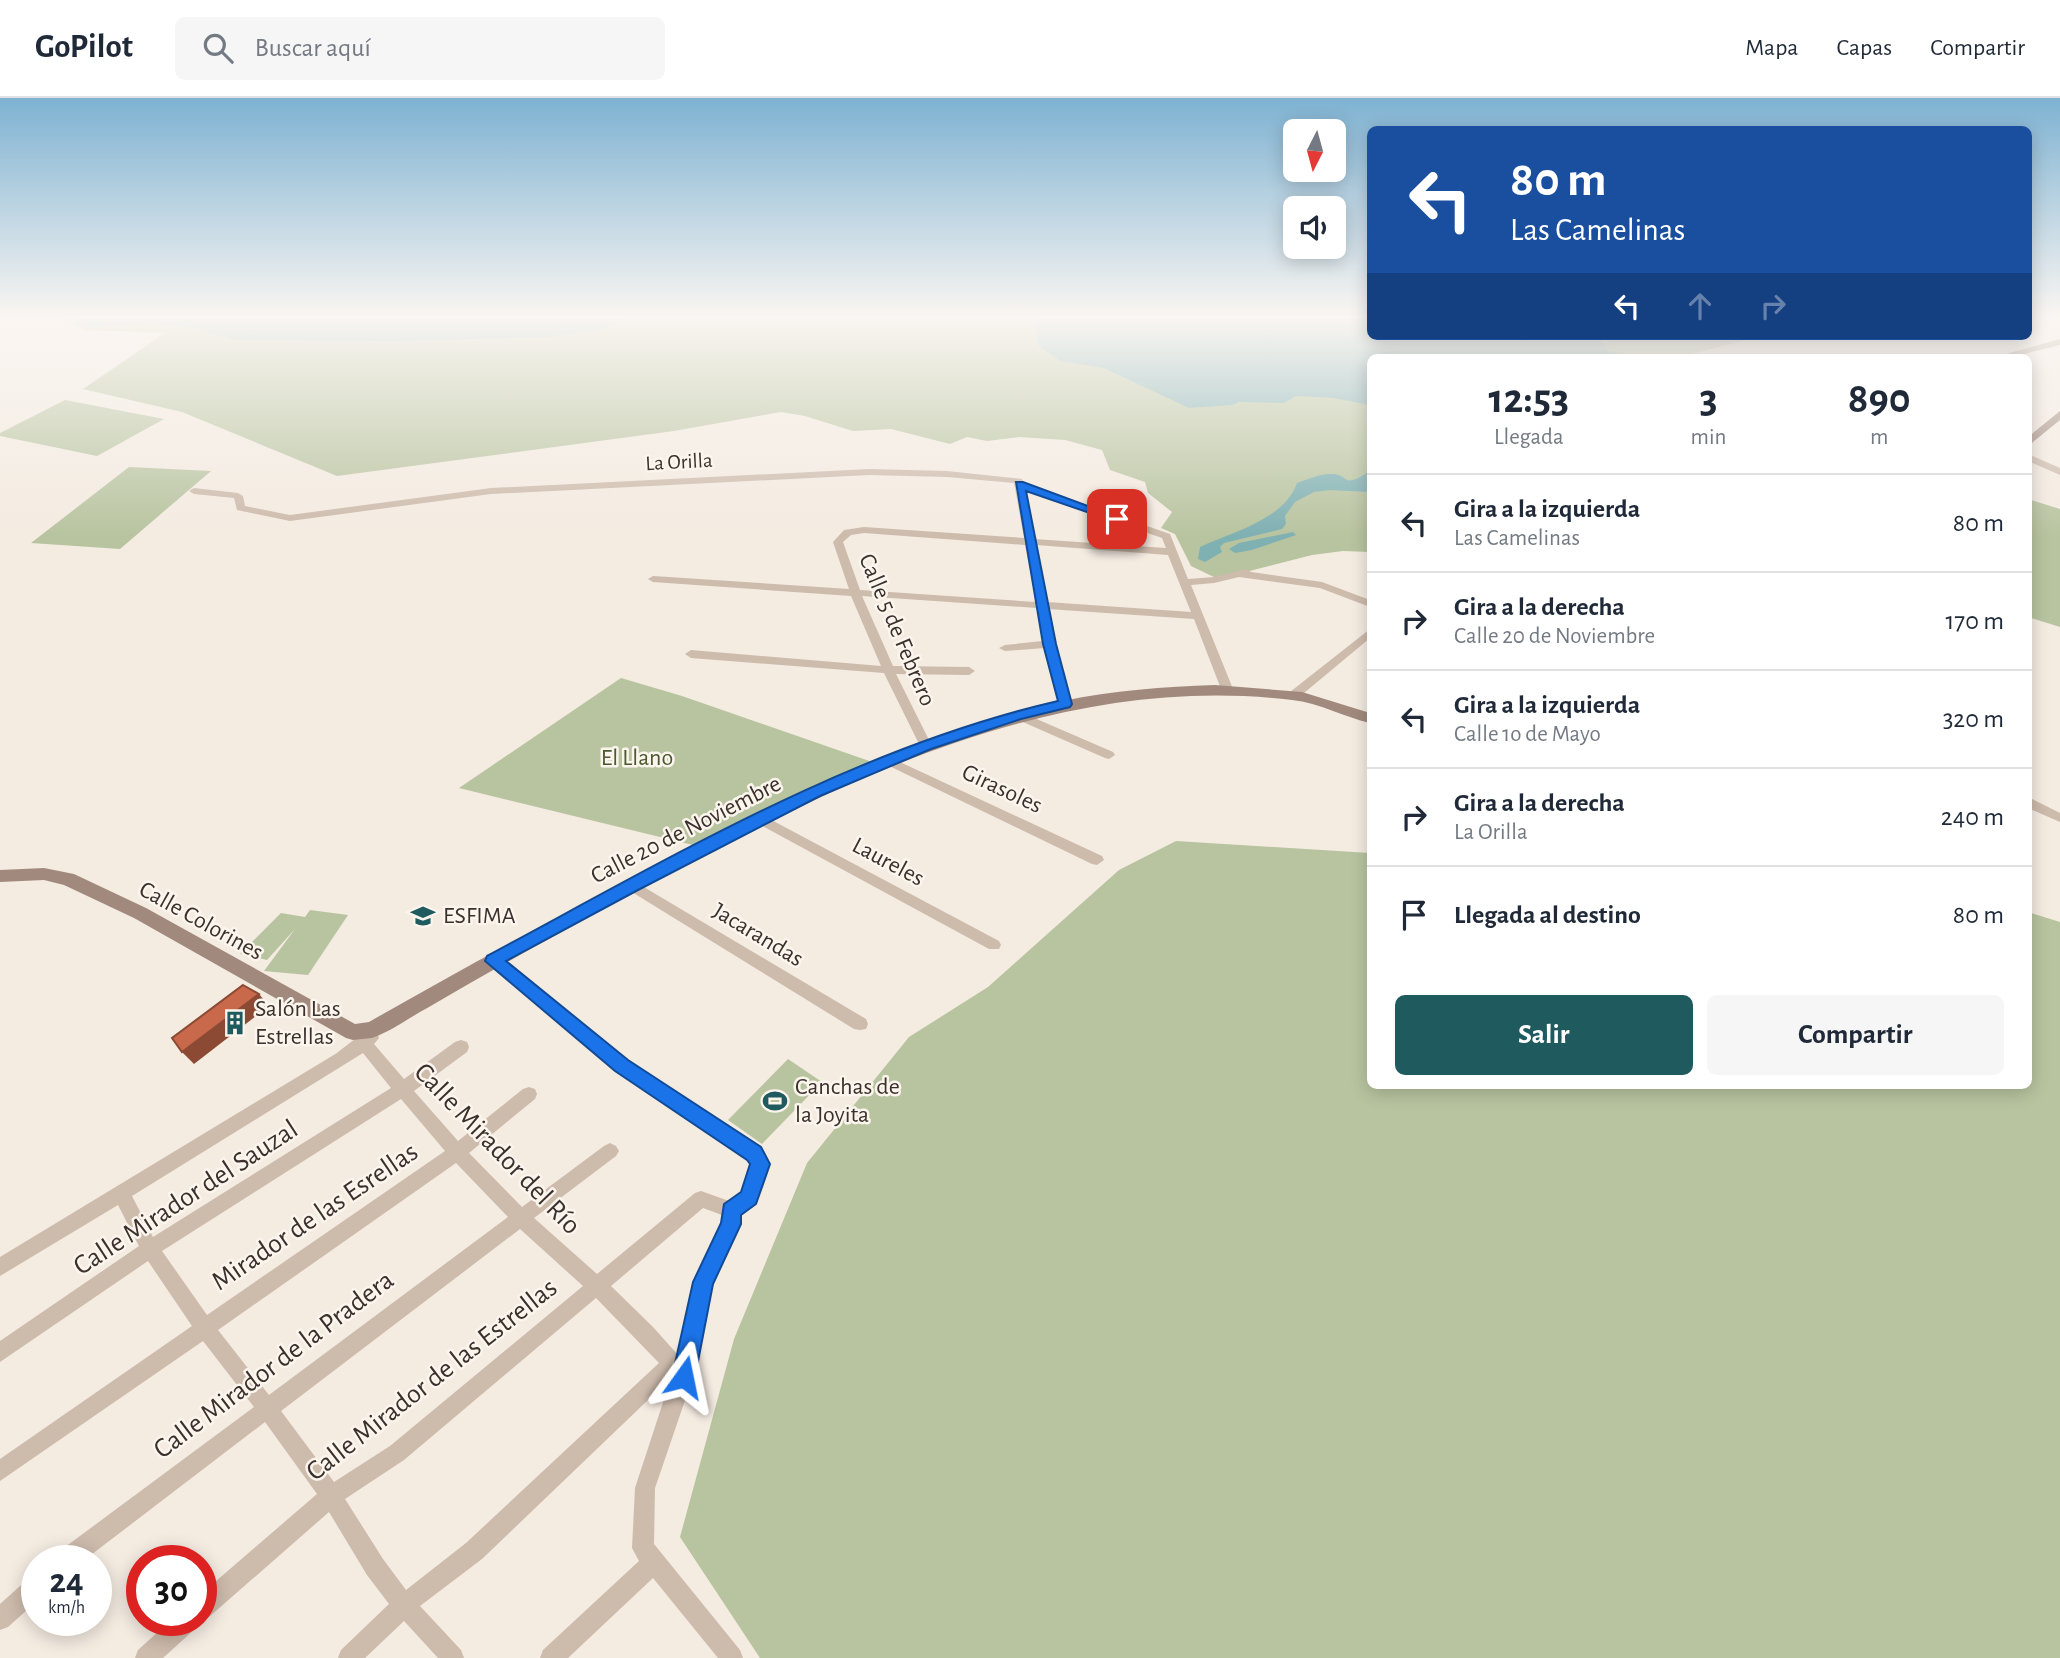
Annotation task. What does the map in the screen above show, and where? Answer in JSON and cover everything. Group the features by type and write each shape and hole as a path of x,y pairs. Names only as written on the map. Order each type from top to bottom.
{"main road":[{"path":"2032,439 2060,414"},
{"name":"Calle 20 de Noviembre","path":"402,1013 632,885 760,819 887,760 1017,715 1065,704 1161,692 1227,689 1294,695 1367,717"},
{"name":"Calle Colorines","path":"0,876 44,874 68,879 140,913 363,1035"}],"street":[{"path":"2032,459 2060,472"},
{"name":"La Orilla","path":"194,491 238,496 240,508 290,518 491,491 906,471 1019,481 1020,485 1166,536 1173,552"},
{"path":"1020,485 1049,644 1065,704"},
{"name":"Calle 5 de Febrero","path":"926,746 887,670 854,593 838,542 848,532 864,530 1029,543"},
{"path":"1029,543 1173,552 1227,689"},
{"path":"1179,565 1214,580"},
{"path":"1185,582 1214,580 1254,570"},
{"path":"1239,574 1322,585 1367,603"},
{"path":"653,579 1198,615"},
{"path":"1294,695 1367,634"},
{"path":"1005,648 1049,644"},
{"path":"691,654 887,670 969,671"},
{"path":"1017,715 1109,755"},
{"name":"Girasoles","path":"887,760 1097,860"},
{"path":"2032,805 2059,818"},
{"name":"Laureles","path":"760,819 994,945"},
{"name":"Jacarandas","path":"632,885 860,1024"},
{"path":"493,961 622,1065 754,1154 760,1164 749,1198 731,1210 731,1224 703,1282 645,1488 643,1548 732,1658"},
{"path":"0,1267 343,1058 363,1035 402,1013"},
{"name":"Calle Mirador del Río","path":"363,1035 402,1090 458,1152 520,1217 597,1287 678,1370"},
{"name":"Calle Mirador del Sauzal","path":"0,1352 150,1249 402,1090 461,1047"},
{"name":"Mirador de las Esrellas","path":"0,1471 458,1152 529,1094"},
{"name":"Calle Mirador de la Pradera","path":"86,1545 610,1151"},
{"path":"120,1192 150,1249 204,1327 331,1496 374,1567 404,1605 453,1658"},
{"name":"Calle Mirador de las Estrellas","path":"217,1595 331,1496 397,1453 701,1199 731,1210"},
{"path":"349,1658 404,1605 474,1551 678,1370"},
{"path":"551,1658 655,1562"},
{"path":"0,1619 21,1600"},
{"path":"146,1658 170,1636"}],"green space":[{"path":"91,391 1367,391 1367,552 1343,551 1312,555 1218,579 1191,566 1175,534 1161,528 1172,512 1148,493 1145,482 1110,470 1102,450 1065,440 1019,437 987,441 967,437 950,444 891,429 853,431 805,416 781,412 674,431 337,476 182,412"},
{"path":"65,400 164,419 97,456 0,436 0,433"},
{"path":"129,467 211,471 120,549 31,543"},
{"path":"2032,500 2060,509 2060,627 2032,618"},
{"name":"El Llano","path":"621,678 682,696 878,764 701,847 459,788"},
{"path":"1176,841 1367,853 1367,1089 2032,1089 2032,913 2060,922 2060,1658 760,1658 680,1537 734,1339 807,1163 909,1037 988,987 1119,870"},
{"path":"310,910 348,915 308,975 264,971 295,929 267,960 240,954 281,913 305,917"},
{"name":"Canchas de la Joyita","path":"788,1059 822,1082 762,1144 728,1120"}],"water":[{"path":"1152,391 1367,391 1367,404 1333,398 1296,396 1284,403 1239,402 1232,405 1189,408"},
{"path":"1367,473 1367,492 1314,492 1295,502 1285,516 1286,524 1282,529 1224,543 1220,547 1222,552 1205,562 1198,559 1200,547 1269,516 1290,496 1297,483 1329,474 1336,474 1347,480"},
{"path":"1293,532 1296,535 1252,550 1235,553 1229,549 1239,543"}],"building":[{"path":"243,985 259,994 182,1052 172,1038"}],"place":[{"name":"ESFIMA","path":"423,916"},
{"name":"Salón Las Estrellas","path":"235,1023"},
{"name":"Canchas de la Joyita","path":"775,1101"}],"route":[{"path":"684,1377 703,1282 731,1224 731,1210 749,1198 760,1164 754,1154 622,1065 493,961 632,885 815,792 926,746 1017,715 1065,704 1049,644 1020,485 1117,519"}]}
